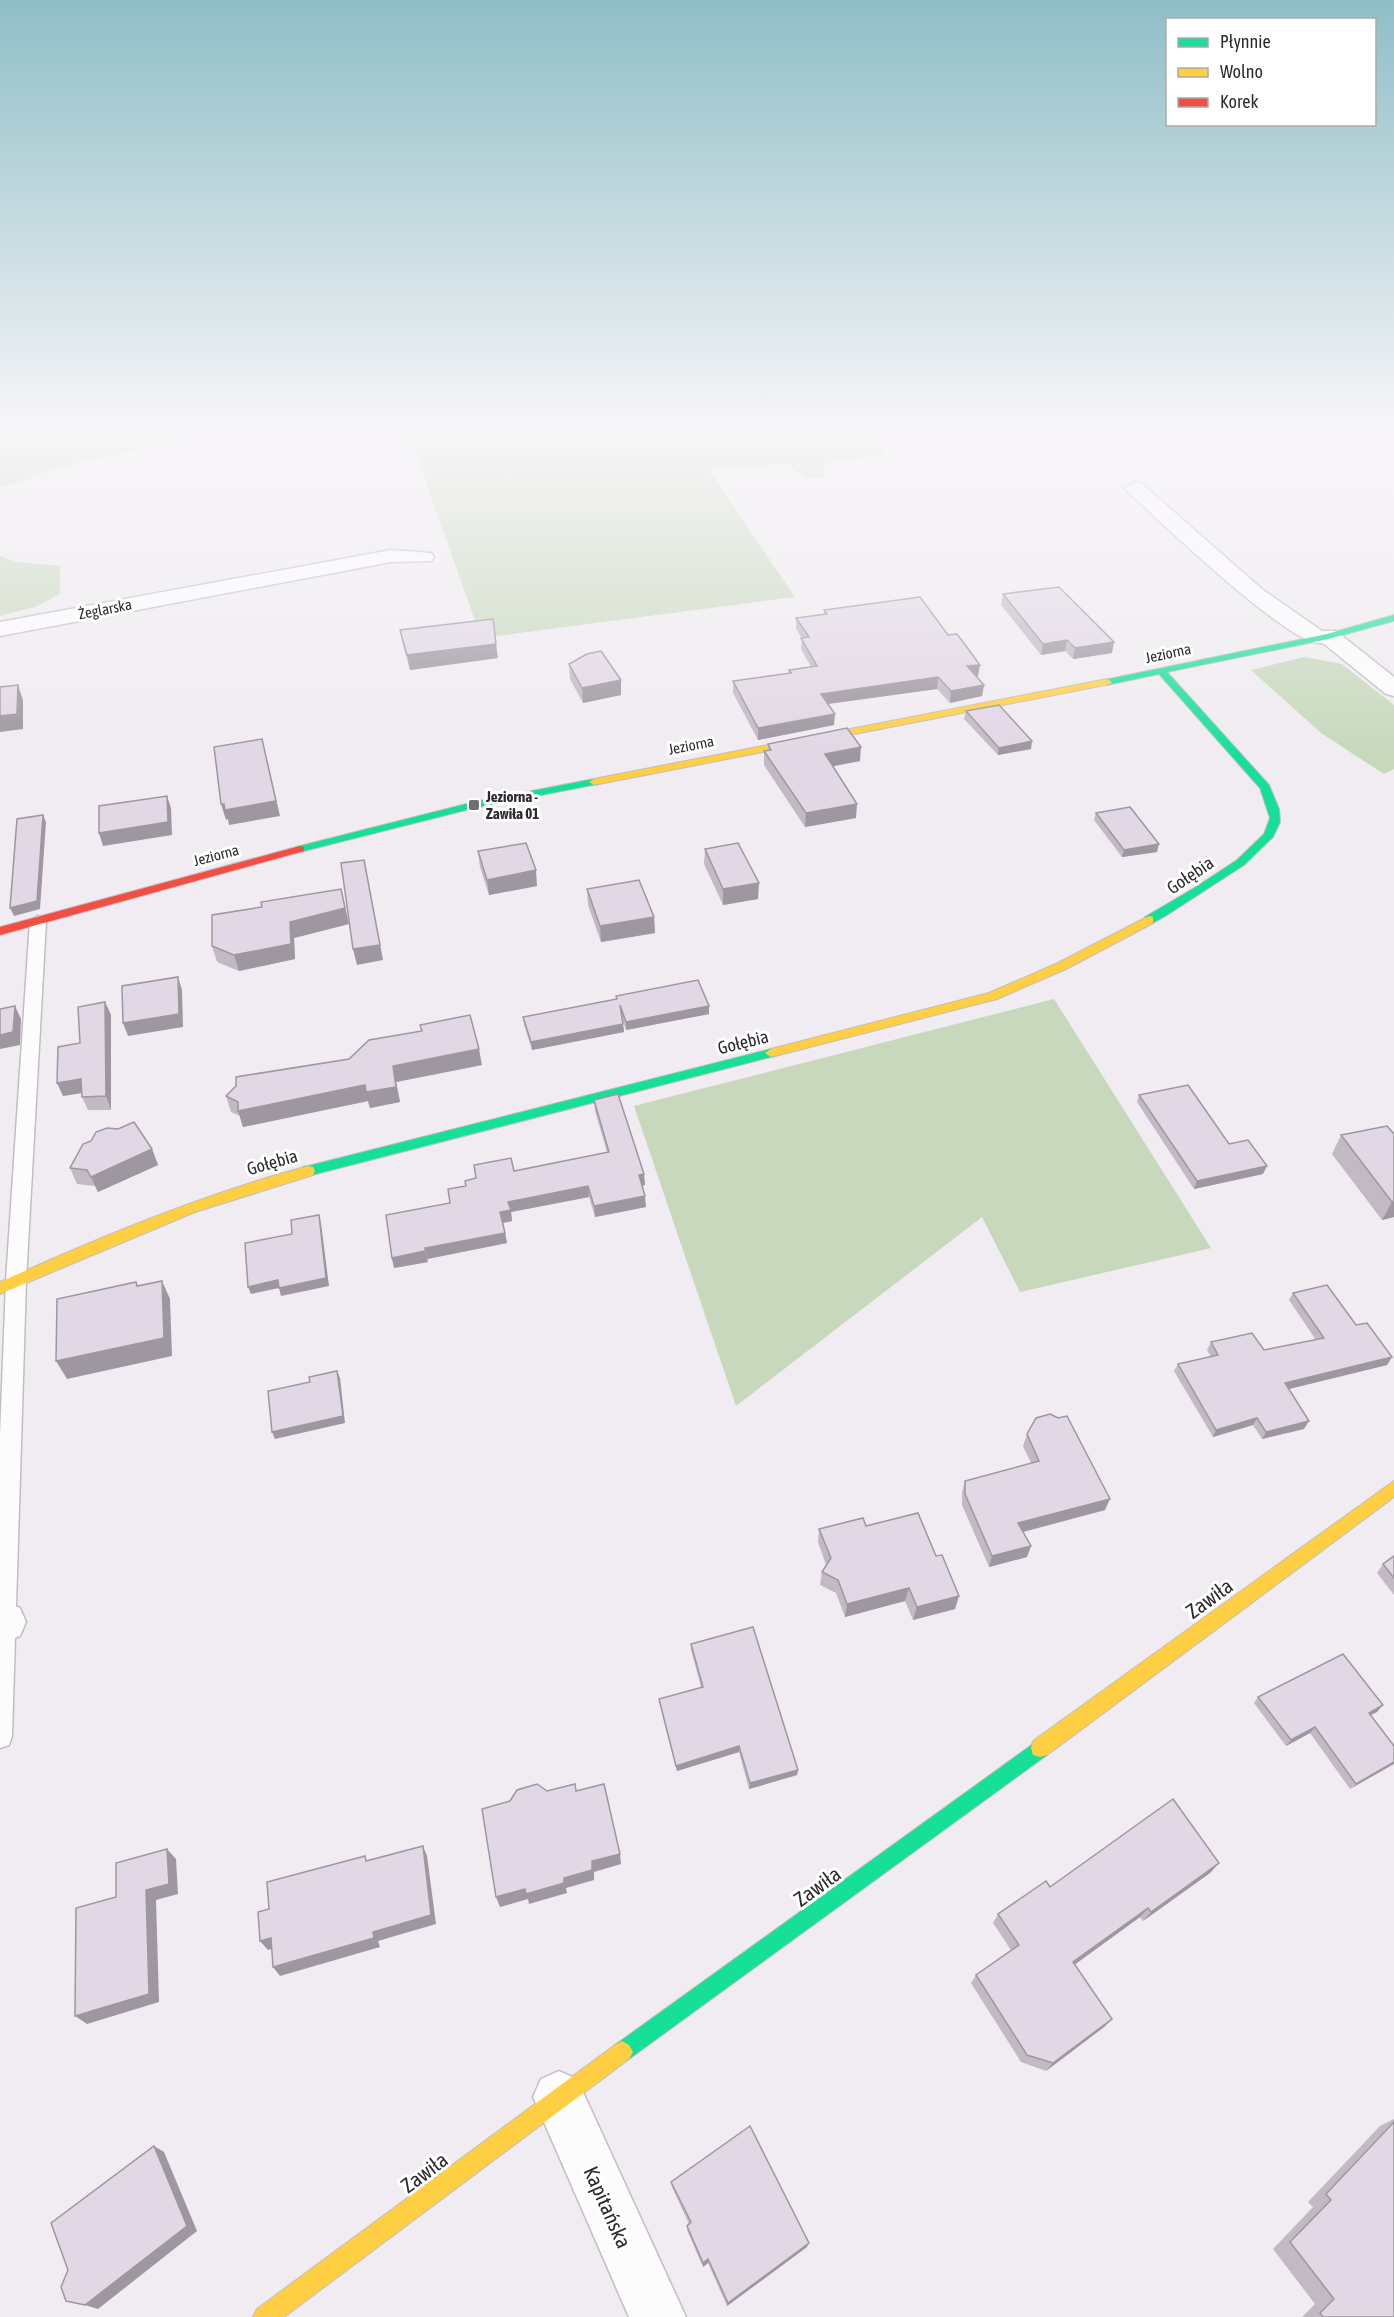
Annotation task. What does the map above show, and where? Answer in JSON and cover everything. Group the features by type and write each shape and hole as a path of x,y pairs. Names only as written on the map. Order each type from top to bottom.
{"street":[{"path":"1192,539 1255,595 1323,637 1394,689"},
{"name":"Żeglarska","path":"0,629 391,556 424,556"},
{"name":"Jeziorna","path":"0,931 292,851 474,805 1161,671 1323,637 1394,618"},
{"name":"Gołębia","path":"8,1285 132,1229 291,1174 993,996 1032,981 1150,922 1253,854 1266,842 1277,821 1275,806 1264,787 1161,671"},
{"name":"Zawiła","path":"265,2317 559,2097 755,1958 1394,1488"},
{"name":"Kapitańska","path":"559,2097 658,2317"}],"lane":[{"path":"0,1736 8,1285 38,921"}],"green space":[{"path":"446,539 756,539 795,597 481,638"},
{"path":"0,556 17,562 60,566 60,594 35,607 0,616"},
{"path":"1304,657 1342,664 1394,705 1394,769 1384,774 1321,733 1251,670"},
{"path":"1054,999 1211,1248 1020,1292 982,1217 736,1406 634,1106"}],"building":[{"path":"1059,587 1114,642 1075,648 1067,640 1043,644 1003,594"},
{"path":"920,597 948,635 957,634 980,665 967,666 984,685 951,691 938,677 821,694 835,714 758,728 733,681 791,673 789,670 817,666 801,638 809,637 796,618 827,614 824,610"},
{"path":"493,619 496,644 407,655 400,630"},
{"path":"601,651 621,680 582,688 569,664 587,654"},
{"path":"18,685 17,714 0,716 0,687"},
{"path":"999,705 1032,741 999,748 966,711"},
{"path":"847,728 861,747 825,754 857,804 806,813 764,751 771,750 768,744"},
{"path":"262,739 276,801 225,810 224,804 221,804 214,747"},
{"path":"167,796 168,822 99,833 99,806"},
{"path":"1130,807 1159,844 1124,850 1096,813"},
{"path":"43,815 37,901 10,908 17,819"},
{"path":"526,843 536,870 487,880 478,851"},
{"path":"738,843 759,883 723,889 705,849"},
{"path":"364,860 380,945 353,949 341,863"},
{"path":"639,880 654,917 600,926 587,889"},
{"path":"341,889 345,908 290,922 291,944 234,955 212,946 212,915 262,907 261,902"},
{"path":"178,977 179,1014 123,1023 122,986"},
{"path":"698,980 709,1006 626,1022 620,1005 623,1024 531,1042 523,1017 617,999 616,996"},
{"path":"105,1002 106,1096 82,1097 81,1079 57,1083 58,1047 80,1043 78,1007"},
{"path":"15,1006 13,1032 0,1035 0,1009"},
{"path":"470,1015 479,1049 393,1066 396,1087 366,1092 365,1085 238,1111 238,1102 226,1096 236,1086 236,1077 349,1059 369,1040 422,1031 420,1025"},
{"path":"1188,1085 1229,1144 1248,1140 1267,1166 1197,1181 1139,1095"},
{"path":"618,1094 644,1174 639,1175 645,1196 594,1206 588,1186 508,1202 511,1210 500,1212 505,1233 425,1248 425,1251 392,1258 386,1215 450,1203 448,1189 466,1186 465,1181 476,1178 474,1165 511,1158 514,1171 609,1152 594,1100"},
{"path":"134,1122 152,1149 91,1177 87,1170 70,1168 83,1144 91,1141 96,1132 107,1128 118,1129"},
{"path":"1387,1126 1394,1134 1394,1201 1392,1202 1341,1135"},
{"path":"319,1215 326,1278 279,1288 278,1280 248,1287 245,1243 292,1234 291,1220"},
{"path":"162,1281 164,1338 56,1361 57,1299 136,1282 137,1286"},
{"path":"1327,1285 1356,1325 1367,1323 1392,1357 1285,1383 1309,1421 1266,1432 1257,1418 1216,1430 1178,1364 1218,1355 1211,1342 1252,1333 1264,1350 1324,1338 1293,1293"},
{"path":"337,1371 343,1416 272,1432 268,1391 310,1382 309,1377"},
{"path":"1050,1414 1058,1418 1067,1416 1110,1499 1018,1523 1031,1546 992,1556 965,1494 965,1481 1039,1461 1027,1434 1036,1418"},
{"path":"918,1513 936,1556 942,1555 959,1596 917,1607 909,1588 847,1604 838,1580 822,1572 831,1558 819,1529 863,1518 866,1526"},
{"path":"1394,1556 1394,1578 1383,1564"},
{"path":"753,1627 798,1770 750,1783 739,1746 676,1766 659,1699 703,1687 691,1644"},
{"path":"1343,1654 1383,1705 1369,1713 1394,1746 1394,1762 1356,1784 1315,1727 1291,1740 1258,1697"},
{"path":"537,1784 547,1791 575,1784 576,1791 604,1784 620,1854 592,1861 592,1870 564,1878 564,1883 526,1894 525,1889 496,1897 482,1809 510,1801 517,1790"},
{"path":"1173,1799 1219,1863 1151,1912 1148,1908 1073,1962 1112,2019 1053,2063 1027,2055 976,1975 1019,1945 998,1914 1046,1881 1050,1887"},
{"path":"423,1846 431,1915 373,1932 374,1938 273,1967 271,1938 260,1941 258,1912 269,1909 267,1882 365,1856 366,1861"},
{"path":"167,1849 169,1884 146,1890 149,1994 75,2016 76,1908 116,1897 116,1863"},
{"path":"1394,2122 1394,2317 1323,2317 1320,2313 1334,2299 1290,2242 1331,2200 1326,2194"},
{"path":"750,2126 809,2243 728,2303 708,2259 703,2263 687,2226 691,2222 671,2182"},
{"path":"154,2146 187,2226 85,2305 66,2301 61,2287 68,2270 51,2223"}],"traffic: fast":[{"path":"1107,682 1328,636 1394,618"},
{"path":"1149,920 1241,863 1269,835 1275,822 1273,804 1265,787 1161,671"},
{"path":"300,849 474,805 594,782"},
{"path":"308,1171 771,1053"},
{"path":"622,2052 1040,1748"}],"traffic: slow":[{"path":"594,782 1107,682"},
{"path":"771,1053 993,996 1062,966 1149,920"},
{"path":"0,1288 114,1238 190,1208 308,1171"},
{"path":"1040,1748 1394,1488"},
{"path":"265,2317 622,2052"}],"traffic: jam":[{"path":"0,931 300,849"}],"place":[{"name":"Jeziorna - Zawiła 01","path":"474,805"}]}
